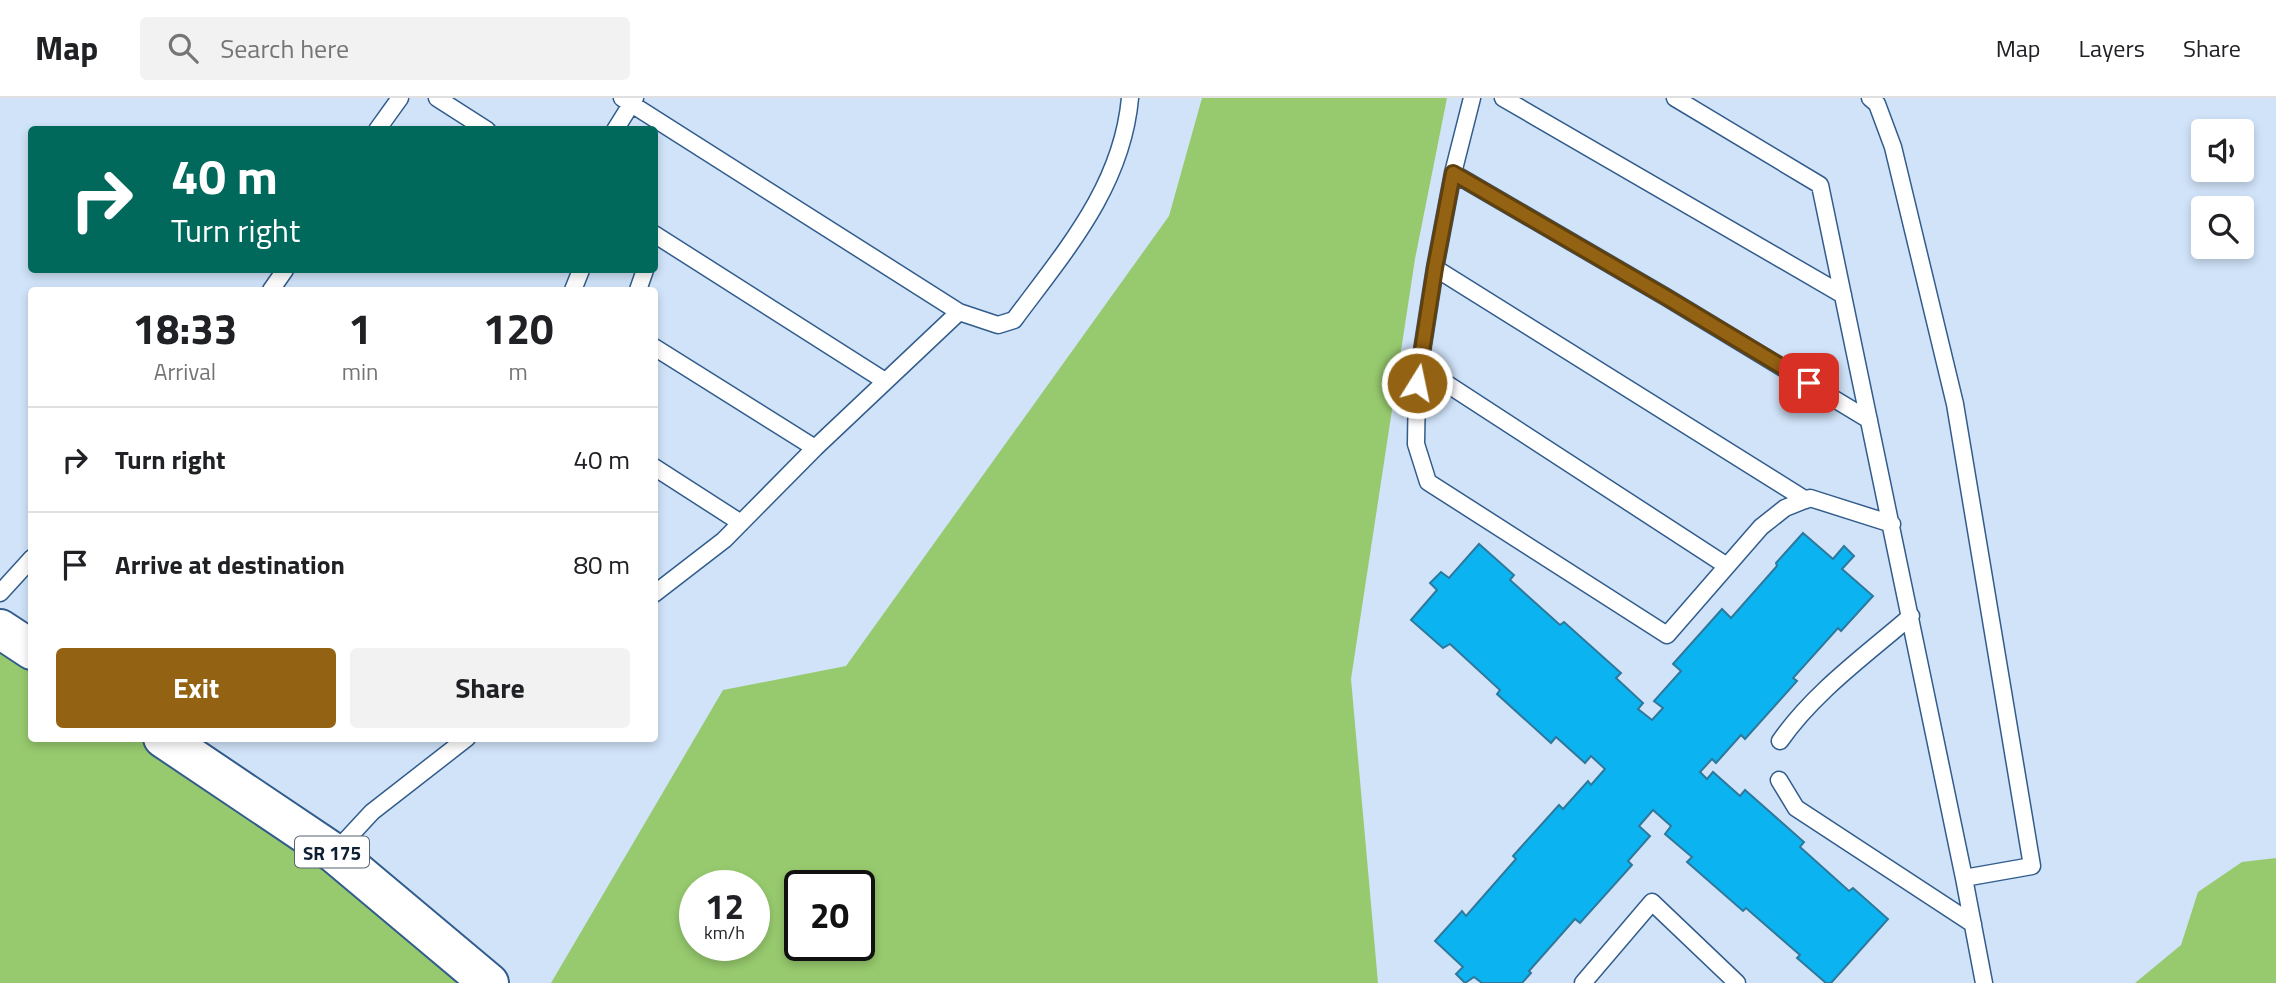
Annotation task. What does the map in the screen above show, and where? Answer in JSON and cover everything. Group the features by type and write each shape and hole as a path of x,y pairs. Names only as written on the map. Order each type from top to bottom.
{"main road":[{"path":"0,629 28,647"},
{"name":"SR 175","path":"169,742 334,853 489,983"}],"lane":[{"path":"380,126 400,98"},
{"path":"437,98 481,126"},
{"path":"617,126 629,100 959,312 998,325 1014,320 1089,218 1118,159 1128,127 1130,98"},
{"path":"1472,98 1453,173 1417,383 1416,444 1428,482 1667,635 1761,527 1786,508 1810,498 1892,524"},
{"path":"1503,98 1843,295"},
{"path":"1675,98 1820,185 1892,524 1984,983"},
{"path":"1870,98 1877,104 1893,147 1955,404 2032,866 1964,878"},
{"path":"1453,173 1870,420"},
{"path":"658,240 885,381"},
{"path":"1435,268 1806,500"},
{"path":"658,591 724,540 815,448 959,312"},
{"path":"658,350 815,448"},
{"path":"1421,367 1727,566"},
{"path":"658,470 741,523"},
{"path":"0,593 28,562"},
{"path":"1780,741 1790,726 1817,698 1910,616"},
{"path":"334,853 372,812 462,742"},
{"path":"1779,780 1796,808 1973,924"},
{"path":"1583,983 1652,902 1737,983"}],"green space":[{"path":"1202,98 1447,98 1415,259 1351,679 1378,983 551,983 723,690 846,666 1169,216"},
{"path":"0,629 28,648 28,742 167,742 489,983 0,983"},
{"path":"2276,858 2276,983 2135,983 2181,945 2198,892 2242,862"}],"building":[{"path":"1803,533 1833,559 1844,546 1854,556 1842,569 1873,596 1841,631 1838,628 1793,678 1797,681 1745,739 1741,735 1716,763 1712,759 1700,772 1707,779 1713,772 1740,796 1745,790 1804,842 1800,847 1849,891 1853,888 1888,919 1831,983 1826,983 1797,958 1800,955 1746,908 1743,911 1687,862 1692,857 1665,834 1671,826 1653,810 1639,826 1650,836 1628,861 1632,865 1580,923 1575,919 1529,971 1531,973 1522,983 1482,983 1474,977 1465,983 1456,974 1463,967 1435,941 1462,911 1466,916 1516,859 1513,856 1559,805 1563,809 1588,781 1591,785 1605,769 1591,756 1585,763 1556,737 1551,743 1497,694 1500,690 1450,644 1443,648 1411,620 1437,590 1430,583 1441,572 1449,578 1479,544 1514,575 1510,580 1560,625 1564,622 1621,673 1616,678 1643,703 1638,709 1652,720 1663,708 1654,701 1681,671 1673,664 1722,609 1731,618"}],"route":[{"path":"1417,383 1453,173 1809,383"}]}
